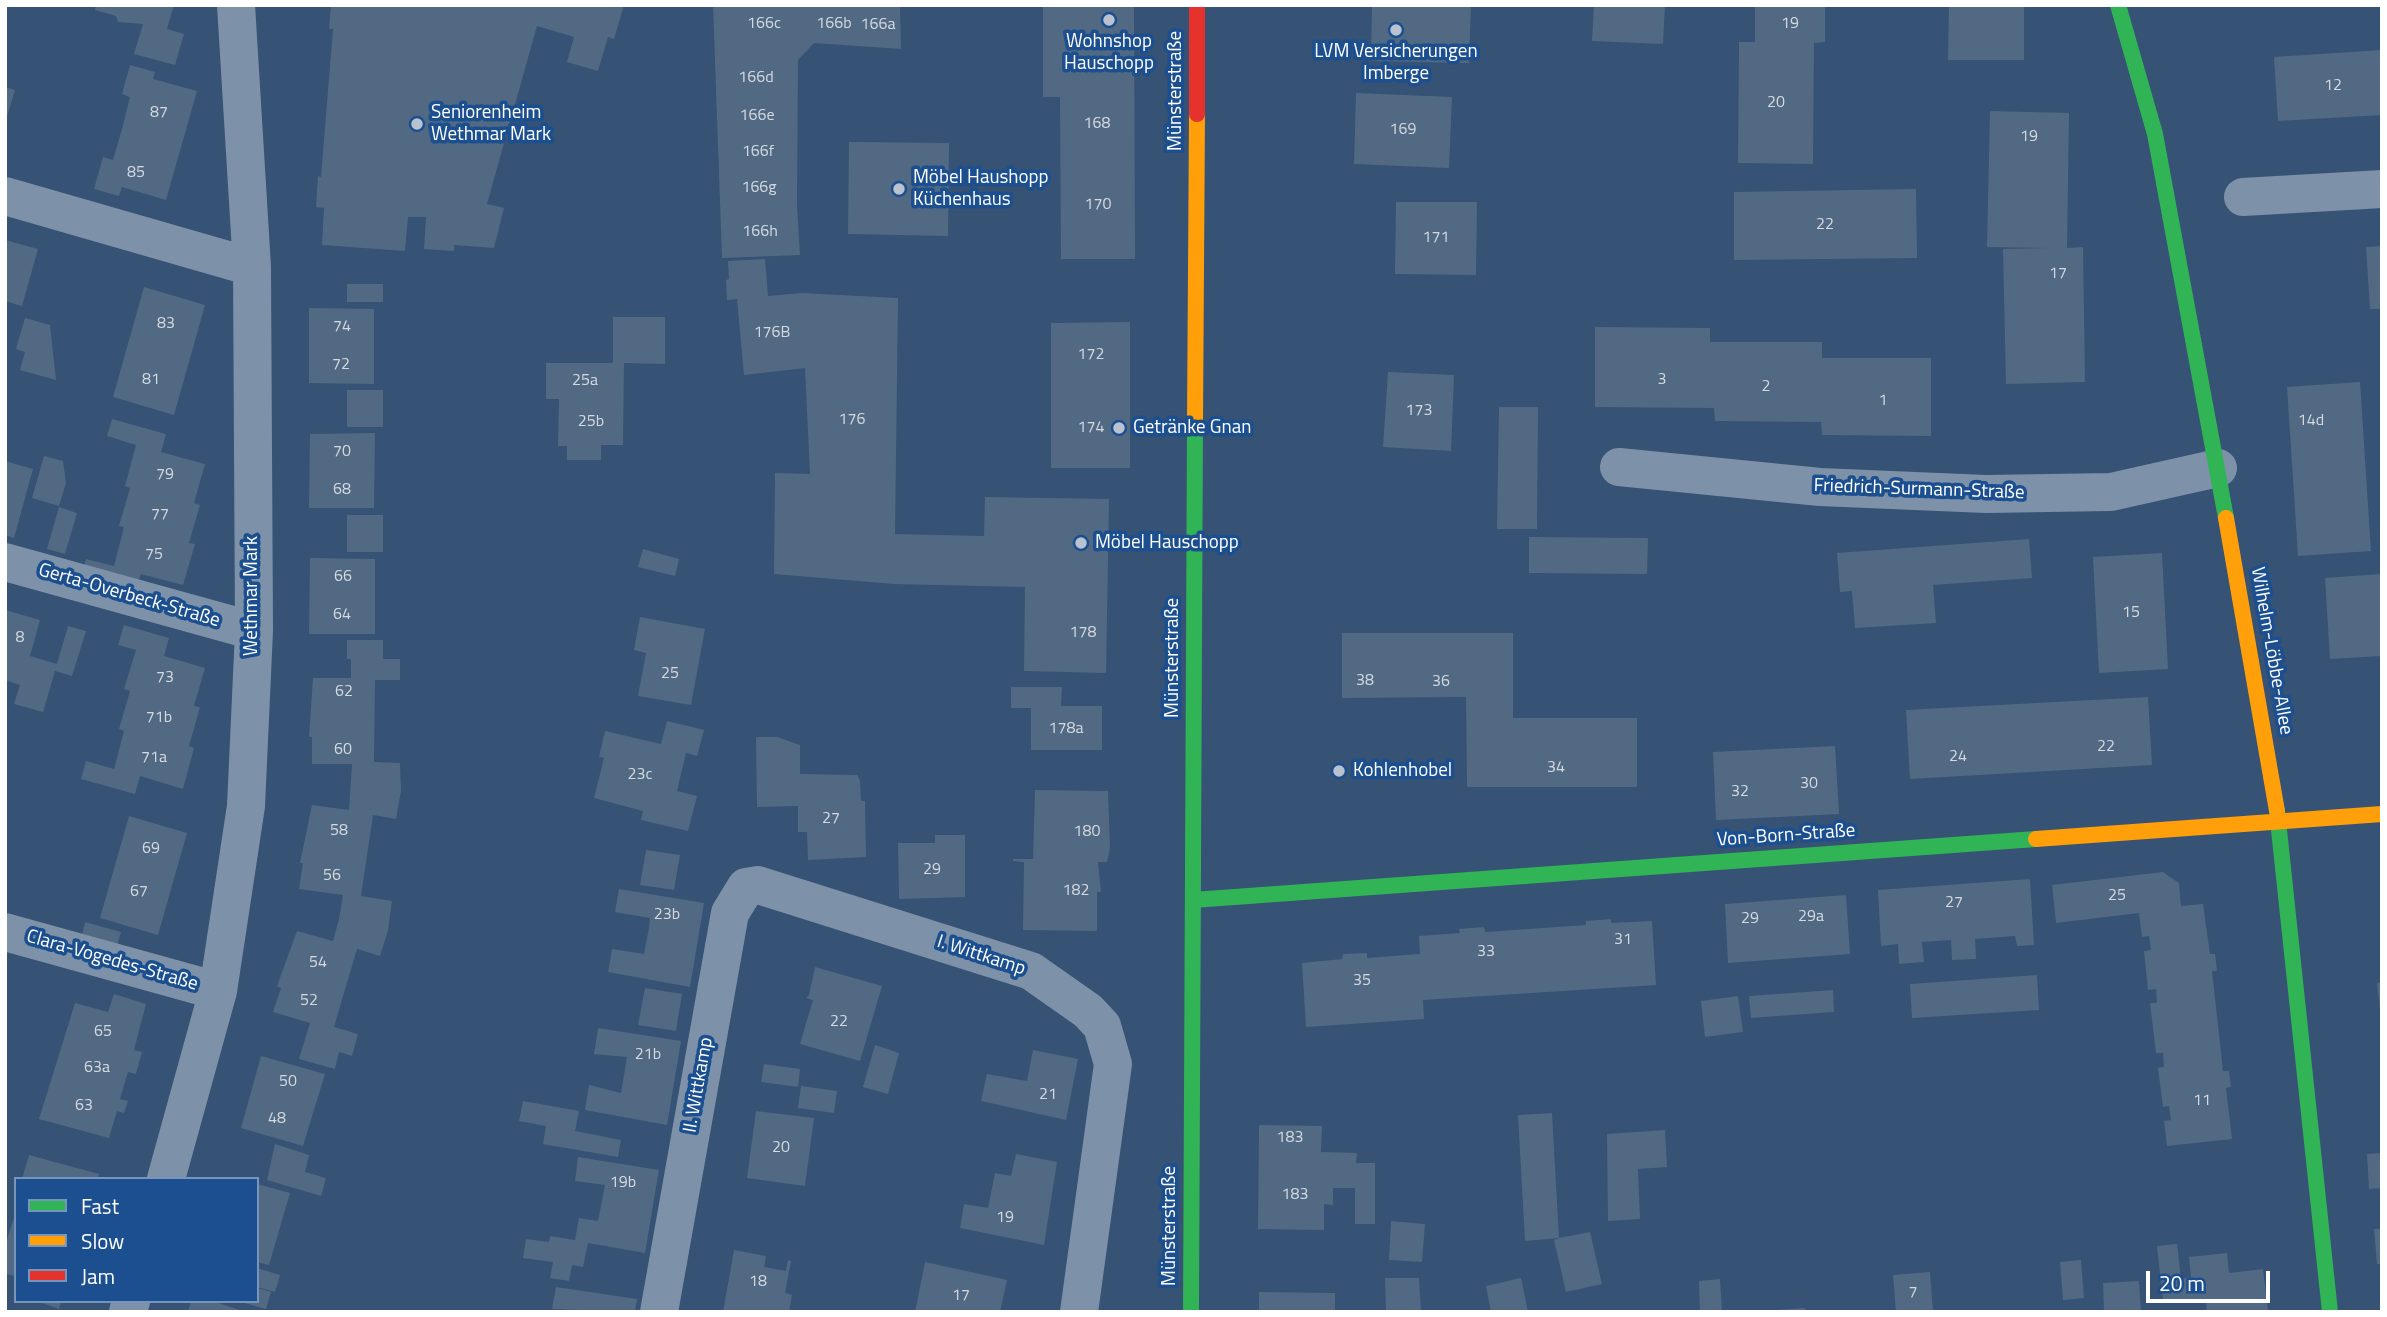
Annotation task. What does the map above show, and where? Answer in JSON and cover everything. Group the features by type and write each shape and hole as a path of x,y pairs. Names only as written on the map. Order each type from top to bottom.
{"street":[{"name":"Wethmar Mark","path":"167,1177 218,991 246,807 254,631 252,267 236,5"},
{"name":"Münsterstraße","path":"1191,1312 1197,5"},
{"name":"Wilhelm-Löbbe-Allee","path":"2118,5 2155,134 2218,468 2279,821 2330,1312"},
{"path":"2243,197 2382,189"},
{"path":"5,196 252,267"},
{"name":"Friedrich-Surmann-Straße","path":"1619,467 1819,487 1986,494 2110,492 2218,468"},
{"name":"Gerta-Overbeck-Straße","path":"5,562 254,631"},
{"name":"Von-Born-Straße","path":"1193,900 2382,814"},
{"name":"II. Wittkamp","path":"659,1312 730,913 746,887 758,885 771,889"},
{"name":"I. Wittkamp","path":"771,889 1031,971 1088,1010 1102,1026 1113,1064 1079,1312"},
{"name":"Clara-Vogedes-Straße","path":"5,932 218,991"}],"building":[{"path":"96,5 174,5 167,29 184,34 175,65 134,54 143,24 118,22 116,16 95,10"},
{"name":"Seniorenheim Wethmar Mark","path":"331,5 624,5 614,39 608,37 598,71 567,62 574,37 537,26 487,204 504,208 494,248 454,245 454,251 424,249 426,217 408,217 405,251 322,245 324,208 316,207 318,176 321,177 333,29 329,29"},
{"path":"713,5 900,5 901,49 814,43 798,60 797,206 800,255 722,258"},
{"path":"1043,5 1134,5 1135,259 1061,259 1060,97 1043,97"},
{"path":"1372,5 1471,5 1469,63 1371,61"},
{"path":"1594,5 1665,5 1663,44 1592,41"},
{"path":"1755,5 1825,5 1825,42 1814,43 1813,164 1738,163 1739,42 1755,42"},
{"path":"1949,5 2024,5 2024,60 1948,60"},
{"path":"2382,50 2382,115 2278,121 2274,57"},
{"path":"130,65 155,72 153,79 197,91 166,200 122,187 119,196 94,189 103,157 113,160 122,129 130,97 122,94"},
{"path":"5,87 15,90 6,120 5,120"},
{"path":"1356,93 1452,97 1449,168 1354,164"},
{"path":"1990,111 2069,113 2067,248 2083,247 2085,382 2006,384 2003,249 2048,248 1987,247"},
{"name":"Möbel Haushopp Küchenhaus","path":"849,142 949,143 948,236 848,234"},
{"path":"1916,189 1917,258 1734,260 1734,192"},
{"path":"1396,202 1477,202 1476,275 1395,274"},
{"path":"5,240 38,249 22,306 5,301"},
{"path":"2382,246 2382,309 2370,309 2366,247"},
{"path":"765,259 768,296 802,293 898,298 895,534 984,536 985,497 1109,499 1106,673 1024,671 1025,587 894,584 774,574 775,473 810,474 805,368 744,375 737,299 727,300 726,280 729,279 728,261"},
{"path":"347,284 383,284 383,302 347,302"},
{"path":"144,287 205,305 174,415 113,397"},
{"path":"309,308 374,309 374,384 309,383"},
{"path":"613,317 665,317 665,364 624,363 623,445 601,445 601,460 567,460 567,446 558,446 559,399 546,399 546,363 613,363"},
{"path":"25,318 50,325 56,380 20,370 25,352 16,349"},
{"path":"1130,322 1130,468 1051,468 1051,323"},
{"path":"1595,327 1710,328 1710,342 1822,342 1822,358 1931,358 1931,436 1822,435 1821,422 1715,421 1714,408 1595,407"},
{"path":"1388,372 1454,375 1451,451 1383,447"},
{"path":"2360,382 2371,551 2298,556 2287,387"},
{"path":"347,390 383,390 383,427 347,427"},
{"path":"1499,407 1538,407 1537,529 1497,529"},
{"path":"112,419 166,434 161,452 205,464 194,503 200,505 189,543 195,544 183,585 141,574 135,591 82,576 86,559 114,566 124,527 119,526 130,488 125,486 136,445 107,436"},
{"path":"375,433 374,508 309,508 310,434"},
{"path":"44,456 63,461 66,483 59,506 32,498"},
{"path":"5,461 33,469 14,538 5,535"},
{"path":"59,507 77,513 65,554 47,549"},
{"path":"347,515 383,515 383,552 347,552"},
{"path":"1529,537 1648,538 1647,574 1529,573"},
{"path":"2029,539 2032,578 1933,585 1936,623 1855,628 1852,591 1840,592 1837,553"},
{"path":"643,549 679,559 675,576 638,567"},
{"path":"2162,553 2168,669 2099,673 2093,557"},
{"path":"310,558 375,559 375,634 309,634"},
{"path":"2382,574 2382,656 2330,659 2325,578"},
{"path":"5,610 40,620 30,656 57,664 68,626 86,631 72,676 55,671 43,712 14,704 20,685 5,680"},
{"path":"640,617 705,629 691,705 638,696 646,653 634,650"},
{"path":"124,625 169,638 164,656 205,668 194,706 200,707 189,746 194,748 183,789 140,776 135,794 81,779 86,761 114,769 124,731 119,729 130,691 124,689 136,650 118,645"},
{"path":"1342,633 1513,633 1513,718 1637,718 1637,787 1467,787 1466,697 1342,698"},
{"path":"347,640 383,640 383,659 400,659 400,680 375,680 374,762 400,763 401,791 396,819 373,815 361,896 392,901 388,930 380,956 357,949 334,1027 358,1034 352,1056 339,1052 335,1069 299,1059 310,1023 273,1012 281,988 277,986 297,931 333,941 339,919 343,895 299,889 303,863 300,863 312,805 349,810 352,764 312,764 312,737 309,737 313,678 351,678"},
{"path":"1011,687 1062,687 1061,706 1102,706 1102,750 1031,750 1031,708 1011,708"},
{"path":"2148,697 2152,765 1910,779 1906,710"},
{"path":"667,721 704,730 697,756 686,753 677,791 697,796 688,831 641,820 643,811 594,798 604,758 599,757 605,731 661,744"},
{"path":"756,737 777,737 800,745 800,774 857,775 861,801 865,801 866,857 808,860 807,832 798,832 798,806 757,807"},
{"path":"1835,746 1839,814 1716,820 1713,752"},
{"path":"1035,790 1108,791 1110,848 1107,862 1098,862 1101,892 1097,892 1097,931 1023,930 1024,862 1013,859 1033,859"},
{"path":"129,816 187,833 158,935 100,918"},
{"path":"935,835 965,835 965,897 899,899 898,843 935,843"},
{"path":"646,850 680,855 674,890 640,885"},
{"path":"2163,872 2179,883 2181,906 2203,904 2210,954 2215,954 2217,971 2212,971 2223,1071 2229,1071 2231,1087 2226,1088 2232,1139 2167,1146 2164,1121 2171,1120 2169,1106 2163,1107 2158,1068 2164,1067 2163,1053 2156,1053 2150,1003 2157,1003 2156,989 2148,990 2144,951 2151,950 2149,936 2142,937 2139,913 2056,923 2052,885"},
{"path":"2030,879 2034,945 2017,946 2015,936 1975,939 1976,959 1952,960 1951,940 1922,942 1924,962 1899,964 1898,944 1881,946 1878,890"},
{"path":"619,889 704,903 690,987 608,972 612,949 644,954 649,928 650,918 615,912"},
{"path":"1846,895 1850,954 1728,963 1725,904"},
{"path":"1611,919 1611,923 1652,921 1656,985 1423,1000 1424,1019 1306,1027 1302,963 1342,959 1343,954 1367,953 1367,958 1420,954 1419,936 1460,933 1459,929 1484,927 1485,932 1586,925 1586,921"},
{"path":"85,922 121,932 116,950 81,940"},
{"path":"815,967 882,986 860,1061 800,1044 813,1000 806,998"},
{"path":"2037,975 2039,1010 1912,1018 1910,984"},
{"path":"2382,982 2382,1010 2380,1010 2377,983"},
{"path":"645,988 682,994 676,1031 638,1025"},
{"path":"1833,990 1834,1012 1751,1018 1749,996"},
{"path":"114,994 146,1004 134,1050 142,1052 136,1074 128,1072 120,1099 128,1101 124,1113 117,1111 109,1138 39,1119 75,1003 108,1012"},
{"path":"1738,996 1743,1032 1705,1037 1701,1001"},
{"path":"598,1028 681,1041 667,1125 585,1110 589,1085 621,1093 627,1057 594,1054"},
{"path":"875,1045 899,1053 888,1094 863,1087"},
{"path":"1033,1050 1078,1059 1066,1120 981,1101 987,1074 1027,1081"},
{"path":"261,1056 325,1074 303,1146 241,1128"},
{"path":"764,1064 800,1069 798,1087 761,1082"},
{"path":"801,1086 837,1091 834,1113 798,1108"},
{"path":"523,1101 579,1111 575,1131 621,1140 618,1157 543,1144 546,1126 519,1121"},
{"path":"756,1111 814,1118 805,1186 747,1178"},
{"path":"1552,1113 1559,1238 1525,1241 1518,1115"},
{"path":"1259,1125 1322,1126 1321,1152 1357,1153 1356,1163 1375,1163 1375,1224 1355,1224 1355,1188 1333,1188 1333,1205 1324,1204 1324,1230 1258,1229"},
{"path":"1665,1130 1667,1167 1638,1169 1640,1219 1608,1221 1607,1134"},
{"path":"275,1144 309,1155 305,1172 326,1178 321,1196 267,1180"},
{"path":"2382,1153 2382,1188 2369,1189 2367,1154"},
{"path":"1016,1154 1057,1162 1044,1245 960,1228 964,1204 988,1208 995,1173 1011,1176"},
{"path":"29,1155 99,1174 98,1177 23,1177"},
{"path":"578,1157 659,1170 645,1253 588,1243 583,1267 572,1265 569,1281 550,1278 553,1262 523,1258 526,1239 549,1242 550,1236 575,1240 579,1218 598,1221 605,1185 575,1181"},
{"path":"259,1185 290,1193 269,1265 259,1262"},
{"path":"14,1217 14,1276 5,1274 5,1246"},
{"path":"1391,1221 1425,1224 1422,1262 1389,1260"},
{"path":"2374,1229 2382,1229 2382,1264 2377,1264"},
{"path":"1590,1232 1602,1284 1566,1292 1554,1240"},
{"path":"2177,1244 2181,1279 2191,1277 2189,1257 2227,1253 2229,1273 2263,1269 2268,1312 2207,1312 2206,1303 2163,1302 2157,1246"},
{"path":"734,1250 766,1256 764,1267 786,1271 788,1260 791,1261 785,1293 792,1295 789,1312 723,1312"},
{"path":"2081,1260 2084,1298 2063,1300 2060,1262"},
{"path":"925,1262 1007,1280 1000,1312 915,1312"},
{"path":"259,1269 280,1275 275,1292 259,1288"},
{"path":"1930,1272 1933,1312 1896,1312 1893,1275"},
{"path":"1385,1278 1419,1278 1421,1312 1386,1312"},
{"path":"1521,1278 1528,1312 1491,1312 1486,1286"},
{"path":"1720,1279 1722,1312 1700,1312 1699,1281"},
{"path":"2139,1281 2141,1312 2104,1312 2103,1283"},
{"path":"556,1287 637,1299 635,1312 552,1309"},
{"path":"259,1289 271,1292 266,1309 245,1303 259,1303"},
{"path":"1259,1292 1335,1293 1335,1312 1259,1312"},
{"path":"42,1303 60,1303 59,1309"},
{"path":"190,1303 218,1303 246,1312 188,1312"},
{"path":"1805,1308 1806,1312 1776,1312 1776,1310"}],"traffic: fast":[{"path":"2118,5 2155,134 2226,518"},
{"path":"1191,1312 1195,421"},
{"path":"2277,811 2330,1312"},
{"path":"1193,900 2036,839"}],"traffic: slow":[{"path":"1195,421 1197,114"},
{"path":"2226,518 2277,811"},
{"path":"2036,839 2382,814"}],"traffic: jam":[{"path":"1197,5 1197,114"}],"place":[{"name":"Wohnshop Hauschopp","path":"1109,20"},
{"name":"LVM Versicherungen Imberge","path":"1396,30"},
{"name":"Seniorenheim Wethmar Mark","path":"417,124"},
{"name":"Möbel Haushopp Küchenhaus","path":"899,189"},
{"name":"Getränke Gnan","path":"1119,428"},
{"name":"Möbel Hauschopp","path":"1081,543"},
{"name":"Kohlenhobel","path":"1339,771"}]}
